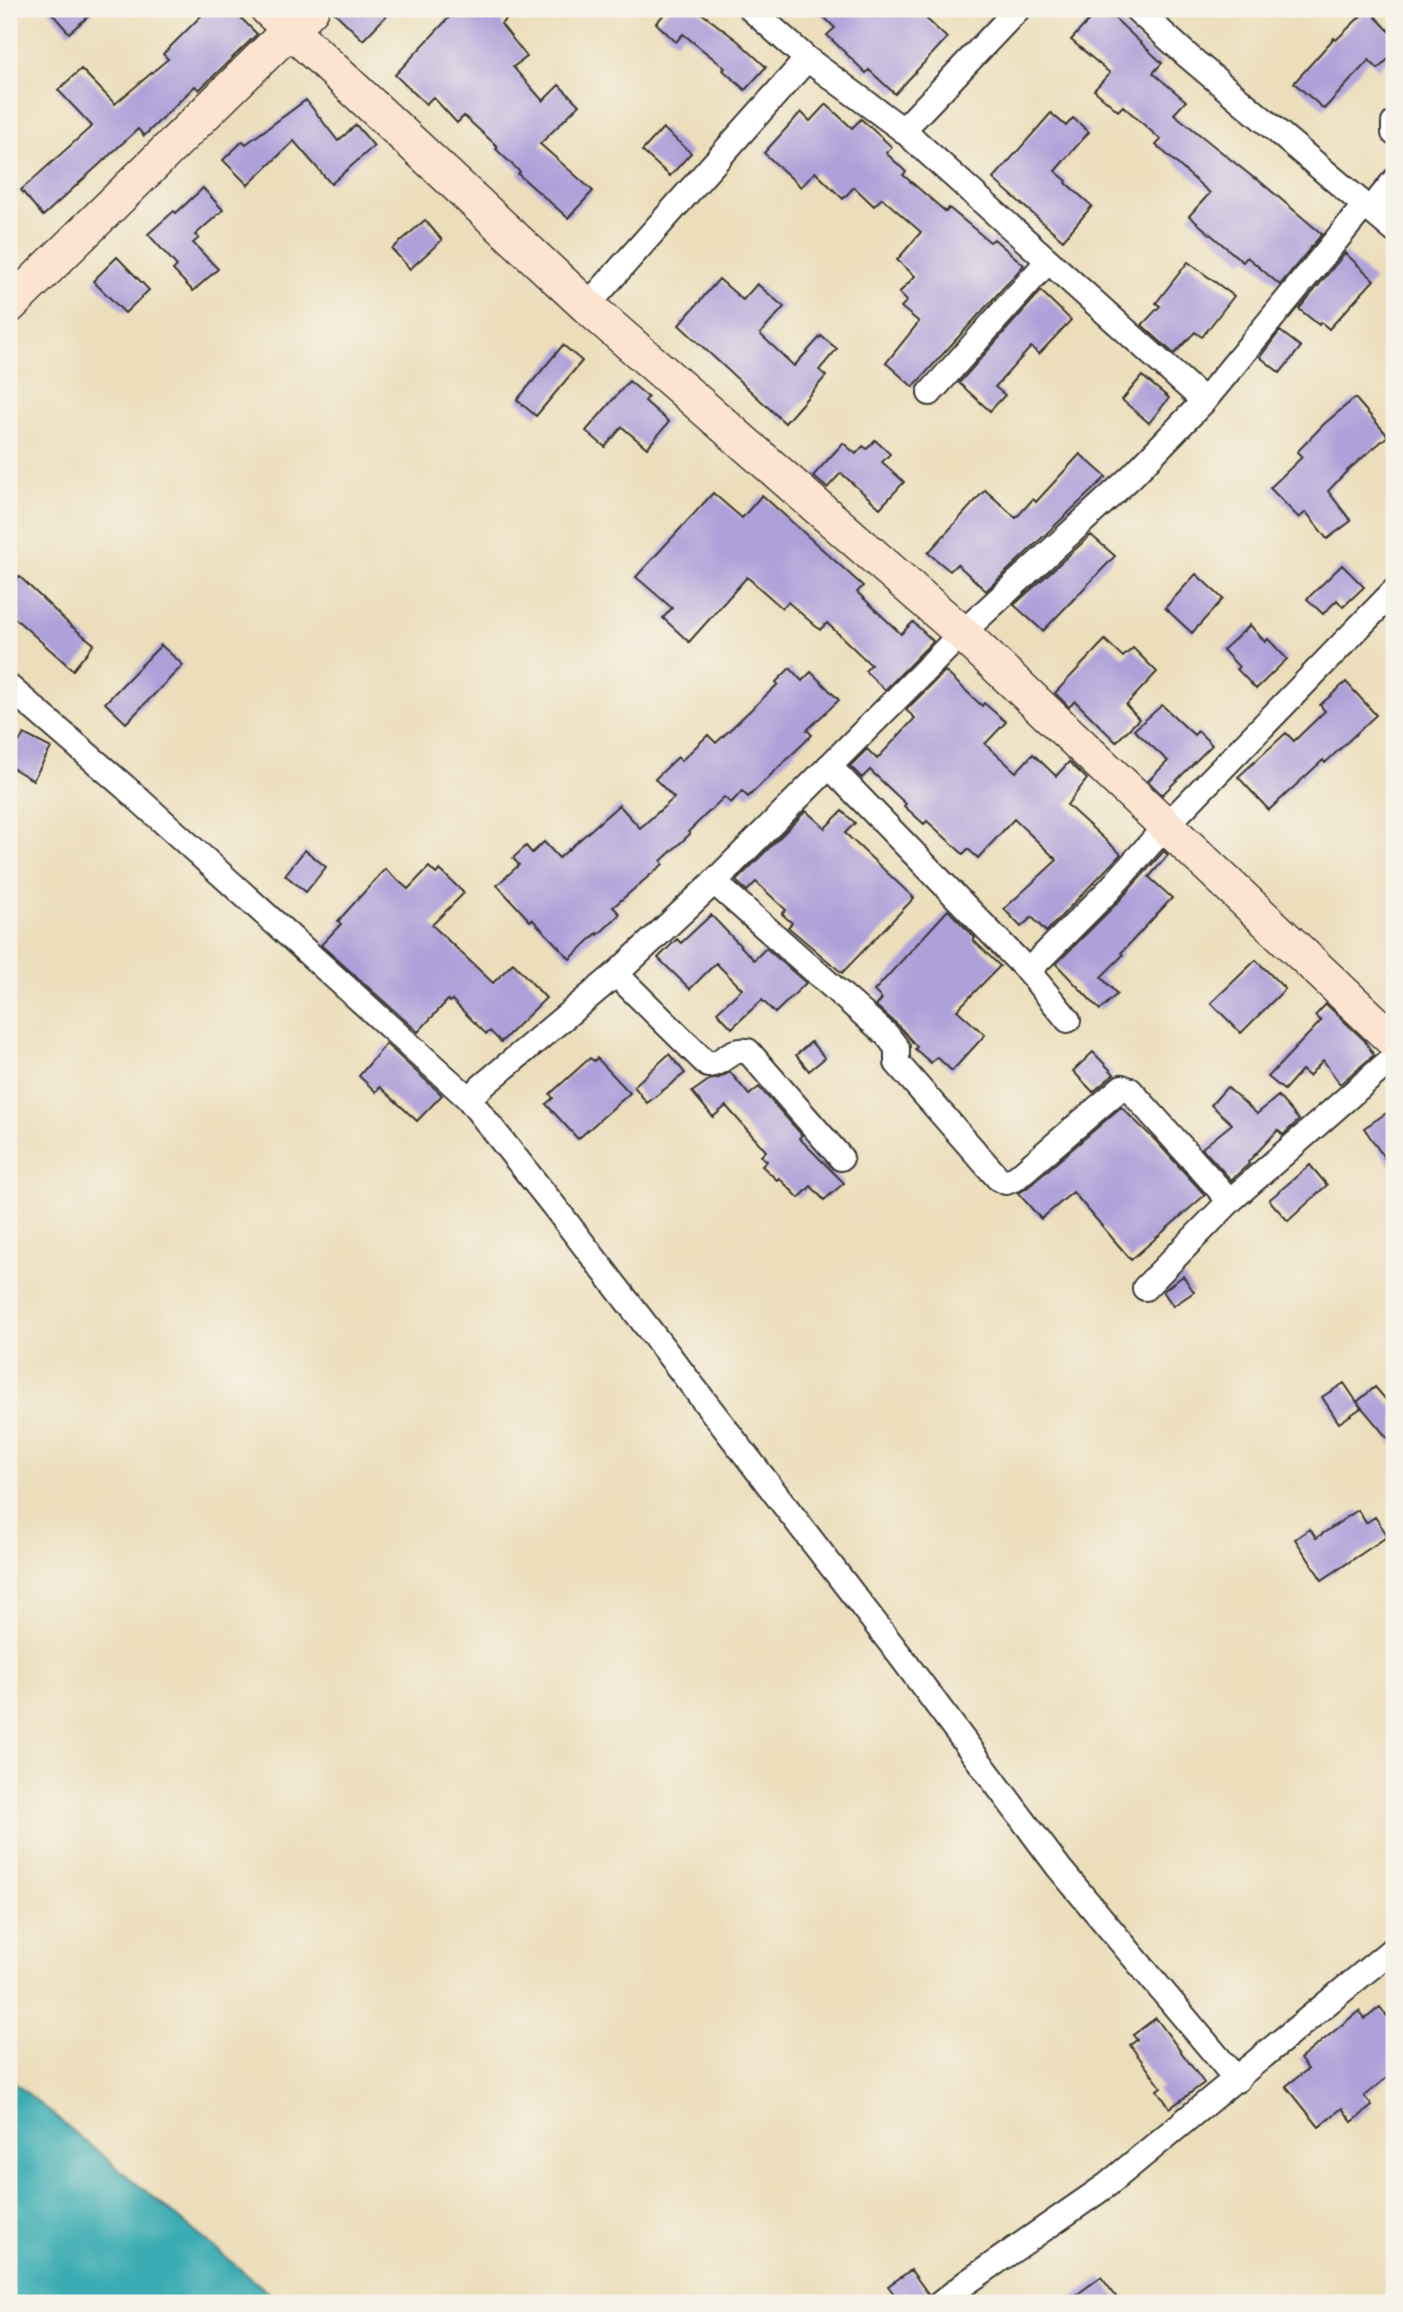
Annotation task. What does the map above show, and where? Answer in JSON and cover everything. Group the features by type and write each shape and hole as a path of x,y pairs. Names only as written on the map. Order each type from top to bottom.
{"street":[{"path":"751,9 807,58 903,130 1204,401"},
{"path":"903,130 1018,9"},
{"path":"1136,9 1394,230"},
{"path":"9,306 290,16 587,306 962,633 1394,1041"},
{"path":"587,306 807,58"},
{"path":"1394,123 1394,133"},
{"path":"468,1098 616,974 714,883 962,633 1132,476 1204,401 1368,207 1394,181"},
{"path":"930,393 1048,261"},
{"path":"1028,971 1108,891 1166,826 1394,591"},
{"path":"9,687 125,787 468,1098 899,1654 1059,1868 1237,2080"},
{"path":"829,766 1028,971 1068,1020"},
{"path":"714,883 887,1035 897,1048 897,1063 998,1178 1006,1182 1016,1178 1122,1087 1130,1090 1230,1201"},
{"path":"616,974 708,1065 713,1065 730,1053 748,1051 841,1158"},
{"path":"1144,1289 1230,1201 1394,1057"},
{"path":"941,2303 1107,2185 1394,1948"}],"water":[{"path":"9,2078 281,2303 9,2303"}],"building":[{"path":"48,9 97,9 69,33"},
{"path":"208,9 232,9 257,34 199,90 195,86 144,136 138,129 43,216 21,190 92,126 58,90 81,69 115,104 168,59 163,54"},
{"path":"331,9 393,9 363,40"},
{"path":"457,9 516,9 501,24 527,57 513,67 543,101 559,85 579,105 540,144 593,191 568,218 518,174 520,172 496,149 498,147 464,116 457,123 433,97 426,104 395,75"},
{"path":"669,9 696,9 738,41 766,67 745,90 723,70 725,68 683,34 676,42 656,23"},
{"path":"816,9 916,9 947,38 895,94 869,70 866,73 827,35 835,28"},
{"path":"1099,9 1105,9 1162,63 1153,73 1186,101 1174,114 1322,234 1280,285 1247,257 1243,262 1189,216 1210,193 1156,145 1161,140 1123,106 1118,111 1094,90 1110,73 1071,40"},
{"path":"1368,9 1394,36 1394,53 1378,69 1369,60 1324,109 1294,83 1334,38 1336,40"},
{"path":"306,100 338,141 356,125 374,146 331,184 294,141 248,185 223,160 243,141 246,144"},
{"path":"826,104 852,128 861,119 892,147 886,153 906,172 903,175 946,212 949,208 990,242 994,239 1024,265 913,387 886,363 919,322 901,307 907,301 899,293 915,276 897,260 921,232 882,198 874,206 854,187 843,199 815,172 801,187 764,153 801,112 810,121"},
{"path":"1051,113 1066,126 1073,118 1089,132 1055,171 1092,206 1063,240 993,179"},
{"path":"663,128 691,153 670,176 642,151"},
{"path":"203,188 223,210 195,235 199,238 193,243 218,269 193,291 173,270 177,266 148,234"},
{"path":"425,220 442,240 410,269 392,249"},
{"path":"1345,253 1374,280 1329,329 1321,322 1319,325 1299,309"},
{"path":"117,257 149,290 125,313 93,281"},
{"path":"1188,262 1234,296 1202,337 1195,332 1174,354 1142,325 1160,306 1156,303"},
{"path":"719,279 743,300 757,284 784,307 760,334 794,366 821,336 837,349 819,370 826,376 785,423 679,325"},
{"path":"1041,291 1071,320 1039,354 1031,347 995,387 1005,395 990,411 959,383"},
{"path":"1280,331 1301,347 1280,373 1260,357"},
{"path":"563,345 582,361 536,416 517,400"},
{"path":"1142,376 1169,398 1149,423 1122,400"},
{"path":"629,381 648,397 645,401 669,422 647,448 622,427 605,447 586,431"},
{"path":"1355,398 1388,436 1328,491 1351,521 1327,539 1306,512 1299,518 1270,488 1302,457 1297,452"},
{"path":"875,440 890,454 882,462 904,482 880,508 841,473 827,488 813,476 843,443 856,454 863,446 867,449"},
{"path":"1080,454 1106,477 986,591 957,564 950,571 928,553 985,490 1016,518 1033,499 1036,502"},
{"path":"713,493 742,518 762,495 863,586 857,592 901,634 913,622 933,641 885,690 865,671 871,665 827,623 820,630 788,602 782,608 747,577 689,642 663,618 672,608 636,577"},
{"path":"1091,535 1115,556 1043,631 1014,605"},
{"path":"1342,565 1364,587 1343,607 1337,600 1323,614 1307,599"},
{"path":"1196,574 1223,599 1192,633 1165,608"},
{"path":"19,576 94,644 73,670 9,613 9,588"},
{"path":"1250,625 1265,642 1268,639 1287,659 1256,689 1223,650"},
{"path":"1105,640 1123,657 1133,648 1157,672 1126,705 1139,719 1116,742 1075,701 1069,707 1055,693"},
{"path":"161,645 183,665 126,723 105,703"},
{"path":"790,668 802,681 811,672 839,700 807,730 812,735 748,797 742,791 731,803 724,797 661,861 663,864 613,907 620,914 570,959 497,885 519,865 513,858 526,846 532,853 544,842 559,858 619,805 640,828 674,798 655,779 678,757 681,761 708,735 716,743 778,684 776,682"},
{"path":"945,671 982,706 984,703 1006,722 985,744 1016,772 1033,754 1056,776 1069,762 1087,779 1067,805 1121,854 1046,932 1032,917 1021,927 1004,909 1057,860 1014,819 978,858 968,849 963,854 927,821 924,824 904,806 906,804 870,770 862,778 850,766 867,749 877,759 915,718 906,710"},
{"path":"1346,682 1376,715 1269,810 1238,777 1286,733 1294,741 1325,711 1320,705"},
{"path":"1162,705 1194,735 1198,731 1212,745 1162,795 1148,781 1168,761 1134,730"},
{"path":"9,733 19,742 24,734 51,748 33,780 9,766"},
{"path":"806,811 825,828 842,811 855,823 845,833 914,898 842,973 788,927 792,923 782,914 786,910 756,882 747,891 736,881"},
{"path":"305,850 326,867 306,892 285,875"},
{"path":"1164,851 1168,855 1149,877 1172,898 1101,977 1117,994 1100,1010 1056,964"},
{"path":"429,867 436,874 440,870 464,893 432,925 493,983 513,963 546,998 501,1042 490,1031 486,1034 452,1000 448,1000 418,1032 321,945 341,924 338,921 385,869 408,889"},
{"path":"948,910 1000,966 957,1010 985,1035 952,1071 937,1057 931,1063 915,1049 917,1047 899,1026 876,1006 882,999 874,991"},
{"path":"711,915 754,960 766,948 806,983 775,1013 762,1000 732,1028 717,1012 742,989 716,963 690,989 658,958 677,939 681,943"},
{"path":"1256,960 1285,989 1241,1033 1211,1003"},
{"path":"1326,1004 1364,1040 1374,1055 1340,1084 1323,1060 1309,1076 1302,1070 1284,1090 1268,1077 1321,1021 1315,1016"},
{"path":"811,1042 825,1058 809,1071 796,1055"},
{"path":"386,1044 442,1095 417,1121 380,1087 376,1092 359,1076"},
{"path":"1093,1052 1114,1074 1093,1092 1073,1071"},
{"path":"669,1054 685,1073 647,1103 634,1086"},
{"path":"590,1058 594,1061 597,1058 630,1093 578,1139 546,1104 553,1098 550,1094"},
{"path":"730,1072 749,1095 759,1087 802,1135 799,1138 844,1183 824,1200 811,1186 799,1198 762,1166 767,1161 761,1156 766,1151 726,1106 713,1117 692,1092 709,1080"},
{"path":"1227,1087 1257,1114 1278,1096 1299,1120 1283,1135 1278,1130 1249,1164 1231,1180 1202,1148 1232,1124 1211,1105"},
{"path":"1121,1107 1205,1195 1131,1260 1073,1192 1041,1219 1018,1193"},
{"path":"1394,1108 1394,1172 1364,1128"},
{"path":"1310,1165 1327,1185 1288,1221 1269,1200"},
{"path":"1183,1276 1194,1292 1173,1306 1163,1291"},
{"path":"1344,1383 1361,1408 1339,1423 1322,1397"},
{"path":"1375,1387 1394,1409 1394,1446 1357,1402"},
{"path":"1358,1510 1366,1523 1375,1517 1388,1536 1322,1580 1295,1539 1310,1529 1316,1538"},
{"path":"1380,2007 1394,2026 1394,2072 1364,2096 1372,2106 1352,2122 1342,2108 1319,2127 1286,2086 1308,2069 1300,2059 1359,2011 1365,2019"},
{"path":"1156,2018 1204,2083 1170,2108 1157,2090 1161,2087 1130,2045 1137,2040 1133,2035"},
{"path":"911,2270 929,2295 926,2303 901,2303 888,2286"},
{"path":"1101,2277 1121,2303 1065,2303"}]}
